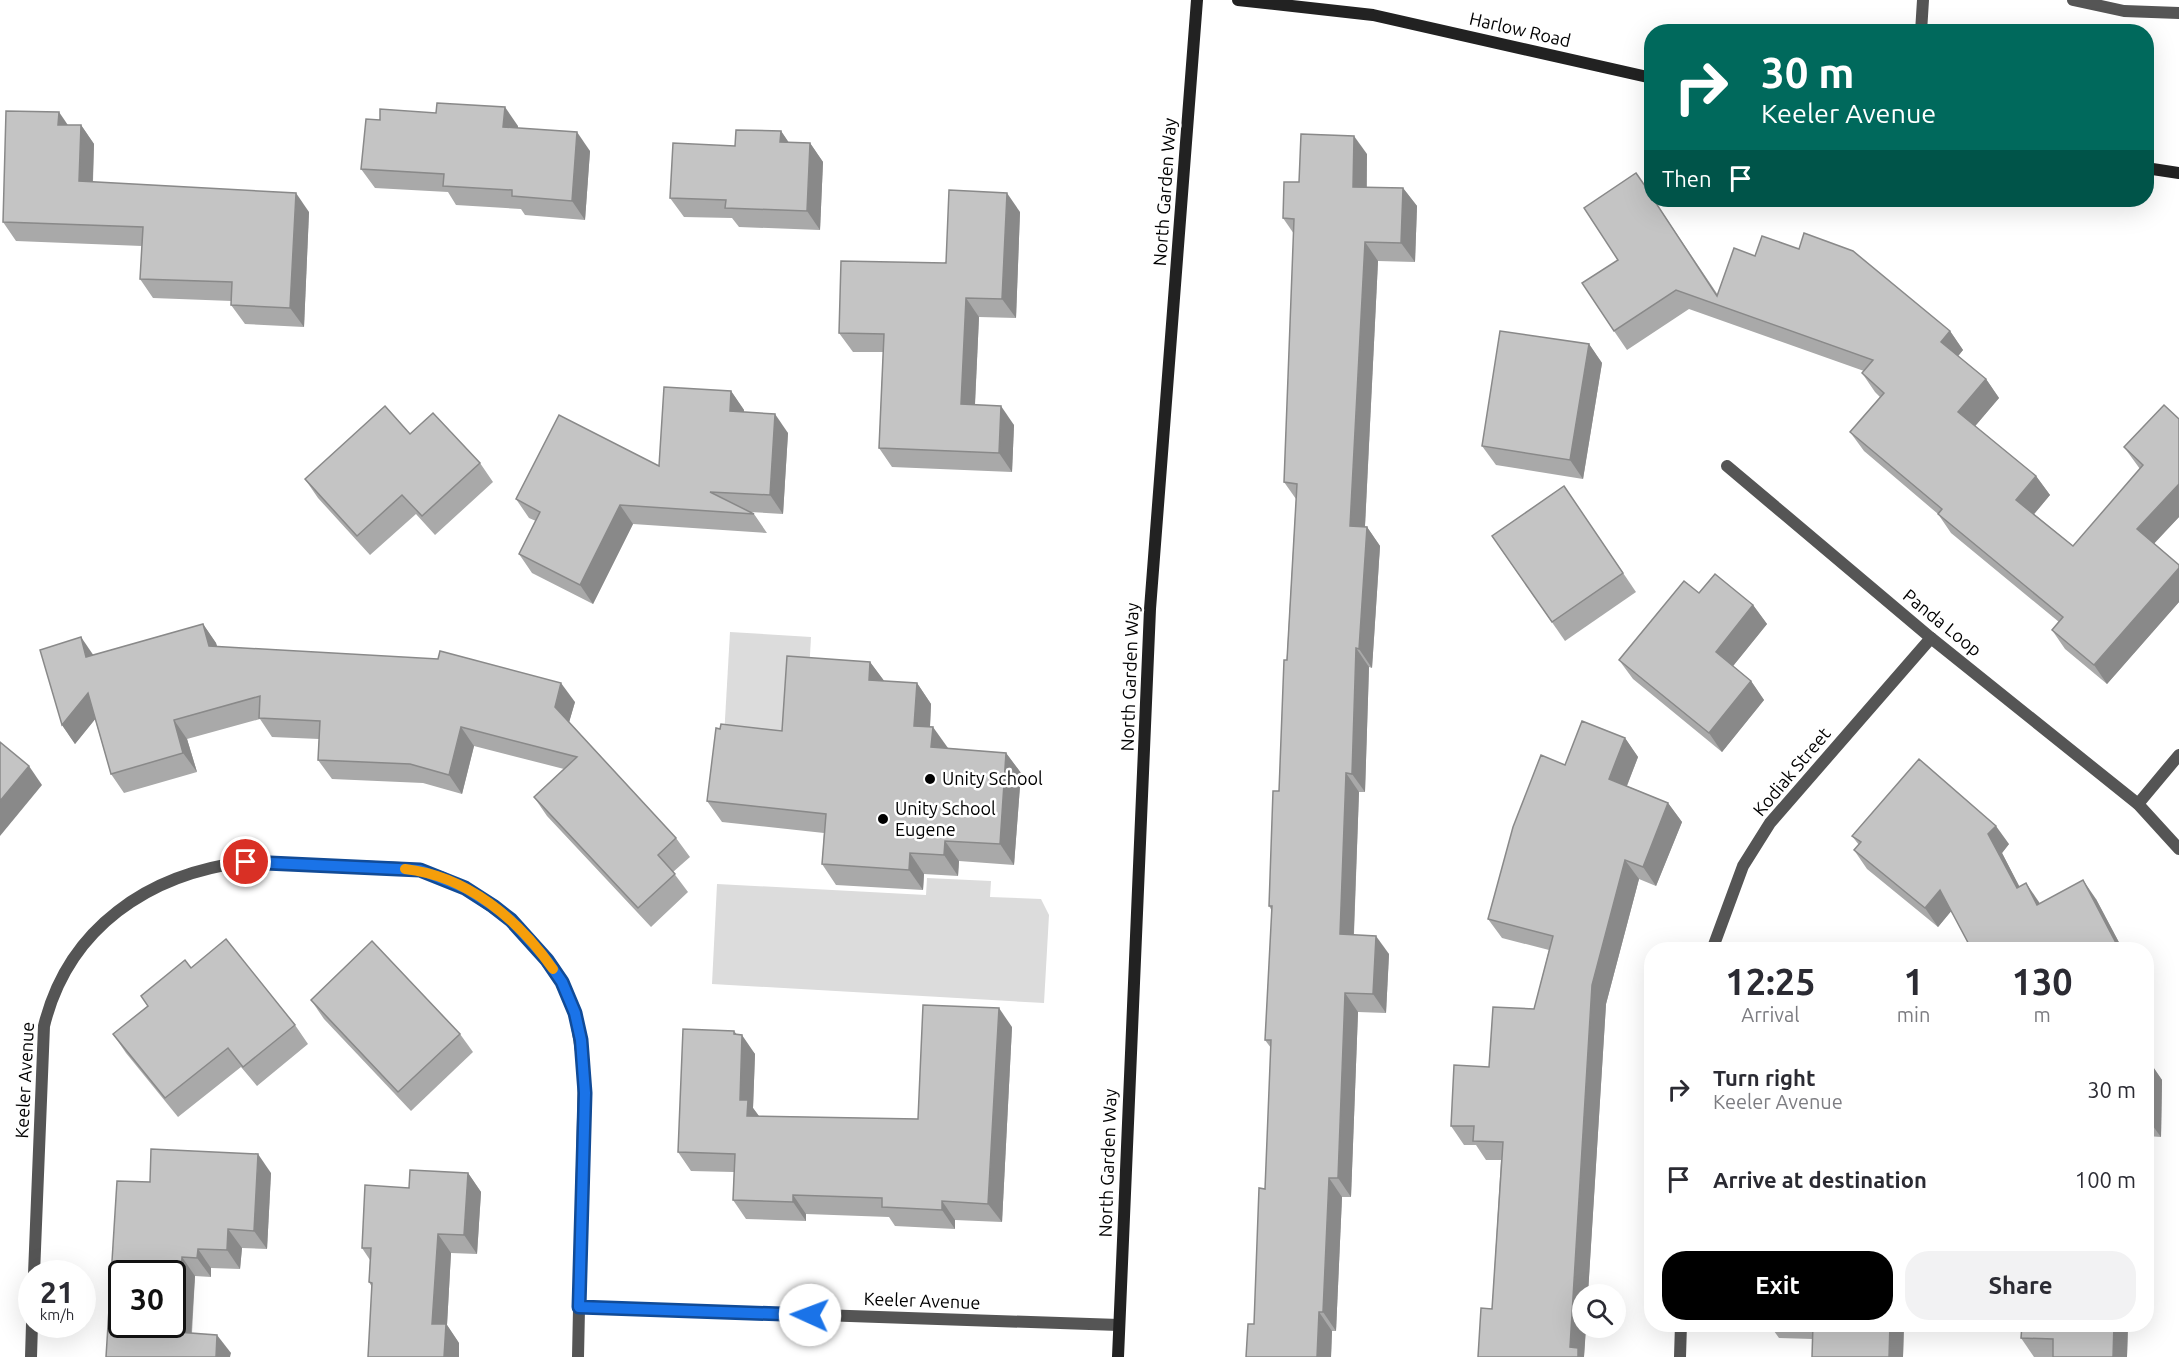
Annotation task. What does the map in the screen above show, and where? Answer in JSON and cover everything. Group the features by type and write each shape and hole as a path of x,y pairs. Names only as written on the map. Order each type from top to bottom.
{"street":[{"name":"North Garden Way","path":"1118,1357 1150,609 1197,0"},
{"name":"Harlow Road","path":"1239,0 1373,15 1644,76"},
{"path":"1922,24 1923,0"},
{"path":"2073,0 2124,11 2179,13"},
{"path":"2154,169 2179,173"},
{"name":"Panda Loop","path":"1727,466 1931,638 2138,804 2179,849"},
{"name":"Kodiak Street","path":"1715,942 1743,866 1770,823 1931,638"},
{"path":"2138,804 2179,755"},
{"name":"Keeler Avenue","path":"35,1260 44,1026 50,1001 79,947 103,923 159,886 219,865 246,862 420,870 465,888 511,920 532,942 562,982 575,1013 581,1040 585,1093 578,1357"},
{"name":"Keeler Avenue","path":"579,1307 1119,1326"},
{"path":"1680,1357 1681,1332"},
{"path":"31,1357 32,1338"}],"shaded area":[{"path":"730,632 811,637 809,673 791,741 724,737"},
{"path":"927,878 991,881 990,897 1041,899 1049,915 1044,1003 712,984 717,884 926,895"}],"building":[{"path":"437,103 505,107 503,127 577,132 572,201 512,196 512,190 443,186 444,174 361,169 366,119 380,120 380,109 436,113"},
{"path":"6,111 59,112 58,125 81,125 79,181 296,193 290,308 231,305 232,282 140,279 143,227 3,222"},
{"path":"736,130 781,131 780,142 810,143 807,211 725,208 726,200 670,198 673,143 735,146"},
{"path":"1301,134 1354,136 1353,187 1403,188 1401,243 1365,242 1350,526 1367,527 1359,649 1356,648 1352,774 1346,773 1340,934 1376,936 1373,994 1345,993 1338,1178 1329,1178 1323,1312 1319,1312 1317,1357 1246,1357 1248,1324 1254,1324 1259,1188 1265,1189 1271,1040 1265,1040 1272,906 1269,906 1273,791 1279,791 1284,660 1287,660 1297,484 1284,482 1294,219 1283,218 1284,182 1299,182"},
{"path":"1636,173 1644,184 1644,207 1659,207 1717,296 1734,248 1755,256 1762,236 1799,249 1804,233 1853,251 1950,331 1941,342 1986,379 1958,412 2036,476 2016,500 2073,546 2143,465 2124,447 2164,405 2179,419 2179,484 2137,529 2179,565 2179,568 2094,665 2052,630 2063,617 1938,514 1942,509 1850,432 1884,393 1862,373 1873,360 1676,290 1614,331 1582,283 1618,260 1584,208"},
{"path":"949,190 1007,193 1002,299 966,298 961,404 1001,406 999,453 879,448 884,334 839,333 841,261 946,263"},
{"path":"1500,331 1589,344 1570,460 1482,446"},
{"path":"664,387 731,391 730,411 775,414 770,495 710,492 754,514 620,505 580,585 519,554 540,512 516,499 559,415 659,466"},
{"path":"385,406 410,434 433,413 480,463 422,516 402,495 357,536 305,479"},
{"path":"1564,486 1623,573 1552,622 1492,536"},
{"path":"1715,574 1753,605 1716,652 1751,681 1709,733 1619,660 1684,581 1699,593"},
{"path":"203,624 209,646 438,659 440,651 561,683 555,707 676,838 658,855 675,874 638,908 534,797 577,757 461,727 449,775 410,764 318,760 320,721 259,718 260,696 174,720 183,753 111,774 88,693 62,725 40,650 81,637 86,657"},
{"name":"Unity School","path":"787,656 870,662 869,680 917,683 914,726 933,727 931,747 1006,753 1000,844 945,841 944,855 910,853 909,870 822,864 826,814 707,801 716,728 720,729 721,724 782,731"},
{"path":"1582,721 1625,738 1609,779 1668,803 1643,867 1625,860 1592,985 1574,1284 1572,1284 1570,1347 1578,1348 1578,1357 1478,1357 1481,1308 1492,1309 1503,1142 1473,1141 1474,1126 1451,1126 1454,1065 1489,1067 1493,1007 1534,1009 1553,936 1488,919 1513,827 1541,755 1565,765"},
{"path":"0,742 29,766 0,801"},
{"path":"1919,759 1996,826 1988,834 2017,888 2026,883 2037,905 2083,880 2115,942 1968,942 1940,890 1925,908 1854,850 1861,842 1852,836"},
{"path":"226,939 295,1025 243,1067 228,1048 165,1098 113,1034 148,1006 141,996 185,960 191,968"},
{"path":"372,941 460,1034 398,1092 311,1000"},
{"path":"923,1005 999,1008 988,1204 942,1201 942,1210 882,1207 882,1198 793,1195 793,1202 733,1200 735,1154 678,1152 683,1029 734,1031 734,1034 742,1035 740,1100 748,1100 747,1116 918,1119"},
{"path":"151,1149 258,1154 254,1231 228,1229 227,1250 198,1249 197,1258 112,1260 117,1181 150,1182"},
{"path":"410,1170 468,1173 464,1235 438,1234 432,1324 446,1324 444,1357 368,1357 372,1283 369,1282 371,1248 362,1248 365,1185 409,1188"},
{"path":"108,1325 108,1338 186,1338 186,1333 217,1335 216,1357 106,1357"},
{"path":"1813,1332 1890,1332 1889,1357 1812,1357"},
{"path":"2021,1332 2114,1332 2113,1357 2053,1357 2053,1339 2021,1338"}],"slow traffic":[{"path":"405,869 420,870 443,878 465,888 493,906 511,920 532,942 553,969"}],"place":[{"name":"Unity School","path":"930,779"},
{"name":"Unity School Eugene","path":"883,819"}],"route":[{"path":"246,862 420,870 465,888 493,906 511,920 547,960 562,982 575,1013 584,1070 579,1307 810,1315"}]}
